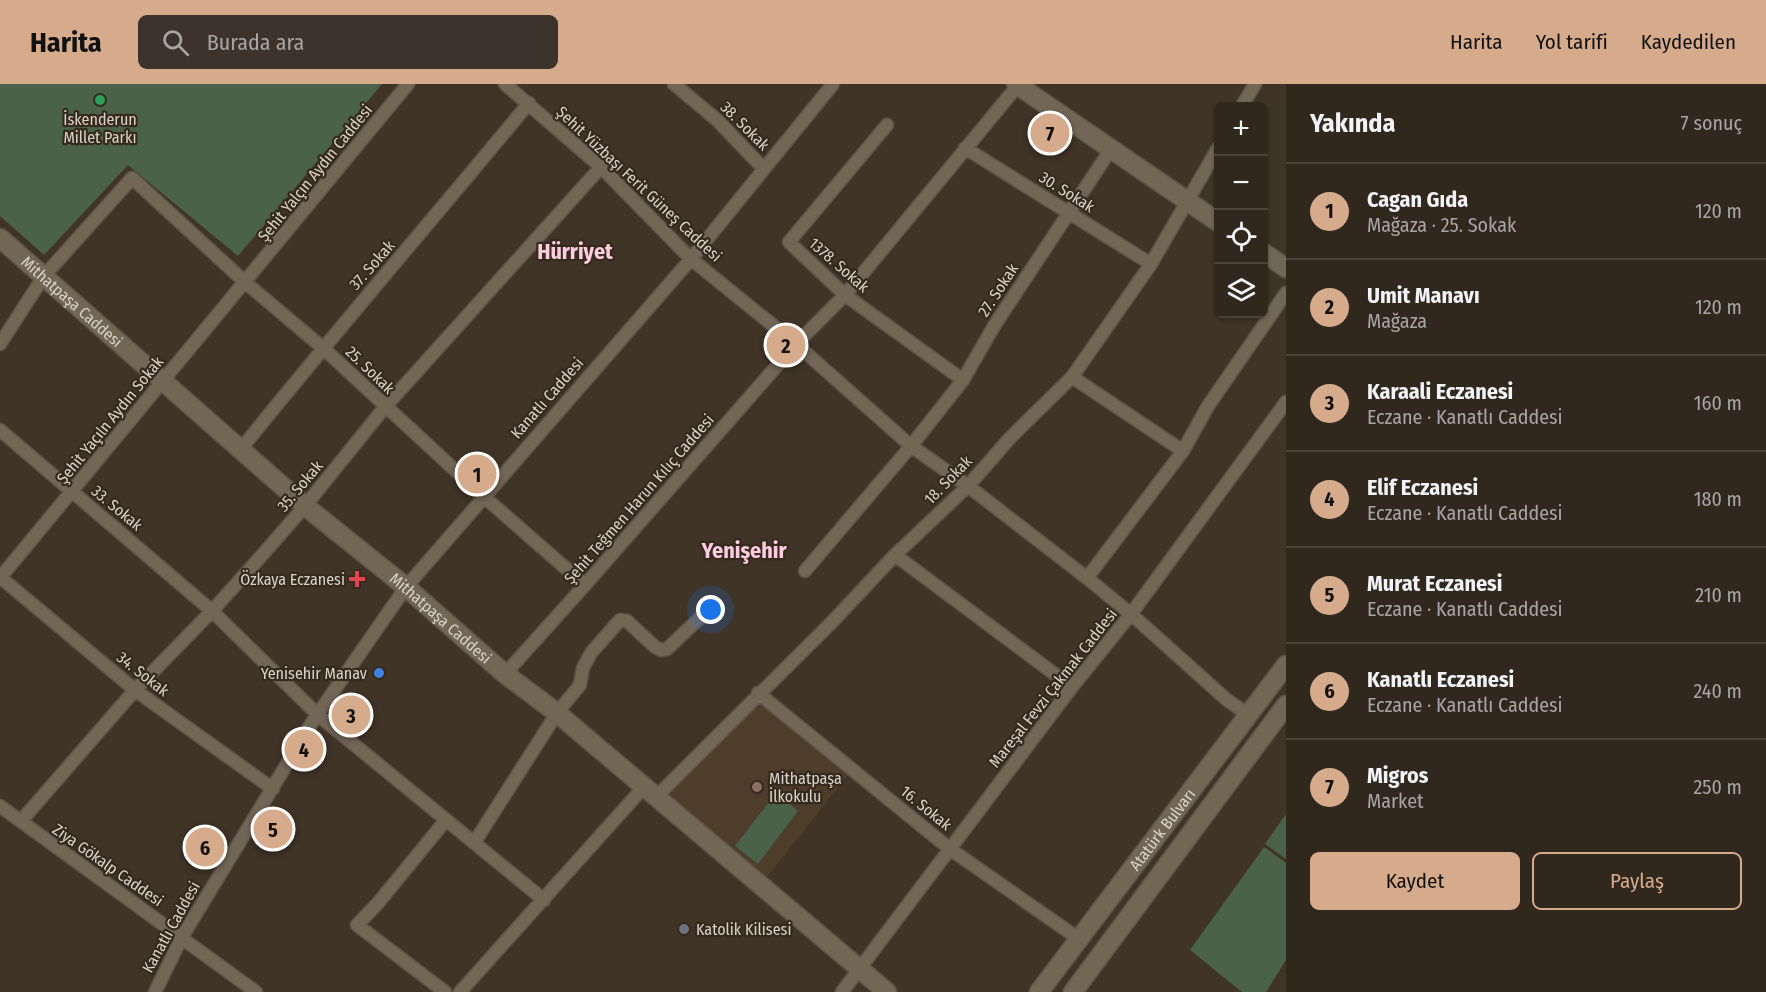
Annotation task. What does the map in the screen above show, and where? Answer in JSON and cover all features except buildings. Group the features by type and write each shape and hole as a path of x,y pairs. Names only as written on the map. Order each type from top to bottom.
{"street":[{"name":"Şehit Yalçın Aydın Caddesi","path":"246,283 408,84"},
{"name":"Şehit Yüzbaşı Ferit Güneş Caddesi","path":"506,84 601,167 691,259 796,344 911,446 968,486 1087,578 1227,700 1249,715"},
{"name":"38. Sokak","path":"674,84 717,120 764,169"},
{"name":"Kanatlı Caddesi","path":"154,992 182,938 318,715 406,586 691,259 833,84"},
{"path":"796,344 845,295 1017,84 1214,219"},
{"path":"1244,102 1255,84"},
{"name":"37. Sokak","path":"241,449 529,103"},
{"name":"1378. Sokak","path":"887,125 789,242 845,295 963,380"},
{"name":"30. Sokak","path":"965,148 1151,264"},
{"name":"27. Sokak","path":"805,571 911,446 963,380 994,326 1111,149"},
{"name":"18. Sokak","path":"460,992 544,900 649,793 832,622 895,555 968,486 1010,438 1072,377 1151,264 1214,155"},
{"name":"35. Sokak","path":"21,821 135,690 212,611 305,506 385,407 601,167"},
{"name":"25. Sokak","path":"44,276 132,178 246,283 323,348 483,496 585,585"},
{"name":"Mithatpaşa Caddesi","path":"0,238 305,506 406,586 505,674 557,713 887,992"},
{"path":"1268,256 1286,268"},
{"path":"0,344 44,276"},
{"name":"Şehit Yaçıln Aydın Sokak","path":"0,577 246,283"},
{"path":"1087,578 1183,451 1208,406 1286,293"},
{"name":"Şehit Teğmen Harun Kılıç Caddesi","path":"505,674 796,344"},
{"path":"1072,377 1183,451"},
{"name":"Mareşal Fevzi Çakmak Caddesi","path":"842,992 1072,687 1131,614 1286,402"},
{"name":"33. Sokak","path":"0,430 212,611 318,715 544,900"},
{"path":"895,555 1072,687"},
{"name":"34. Sokak","path":"0,577 135,690 273,789"},
{"path":"474,843 557,713 580,685 583,668 591,653 620,620 627,621 655,647 667,650 705,613"},
{"name":"Atatürk Bulvarı","path":"1039,992 1286,665"},
{"name":"16. Sokak","path":"758,693 950,849 1079,939"},
{"name":"Atatürk Bulvarı","path":"1073,992 1286,705"},
{"name":"Ziya Gökalp Caddesi","path":"0,806 256,992"},
{"path":"445,992 357,925 446,820"}],"shaded area":[{"name":"Mithatpaşa İlkokulu","path":"755,695 848,775 762,883 664,800"}],"green space":[{"name":"İskenderun Millet Parkı","path":"0,84 382,84 238,256 128,165 44,255 0,216"},
{"path":"776,793 798,811 758,864 735,846"},
{"path":"1286,814 1286,859 1265,844"},
{"path":"1264,847 1286,863 1286,960 1266,992 1242,992 1190,950"}],"place":[{"name":"İskenderun Millet Parkı","path":"100,100"},
{"name":"Migros","path":"1050,133"},
{"name":"Umit Manavı","path":"786,345"},
{"name":"Cagan Gıda","path":"477,474"},
{"name":"Özkaya Eczanesi","path":"357,579"},
{"name":"Yenisehir Manav","path":"379,673"},
{"name":"Karaali Eczanesi","path":"351,715"},
{"name":"Elif Eczanesi","path":"304,749"},
{"name":"Mithatpaşa İlkokulu","path":"757,787"},
{"name":"Murat Eczanesi","path":"273,829"},
{"name":"Kanatlı Eczanesi","path":"205,847"},
{"name":"Katolik Kilisesi","path":"684,929"}],"district":[{"name":"Hürriyet","path":"575,251"},
{"name":"Yenişehir","path":"744,550"}]}
